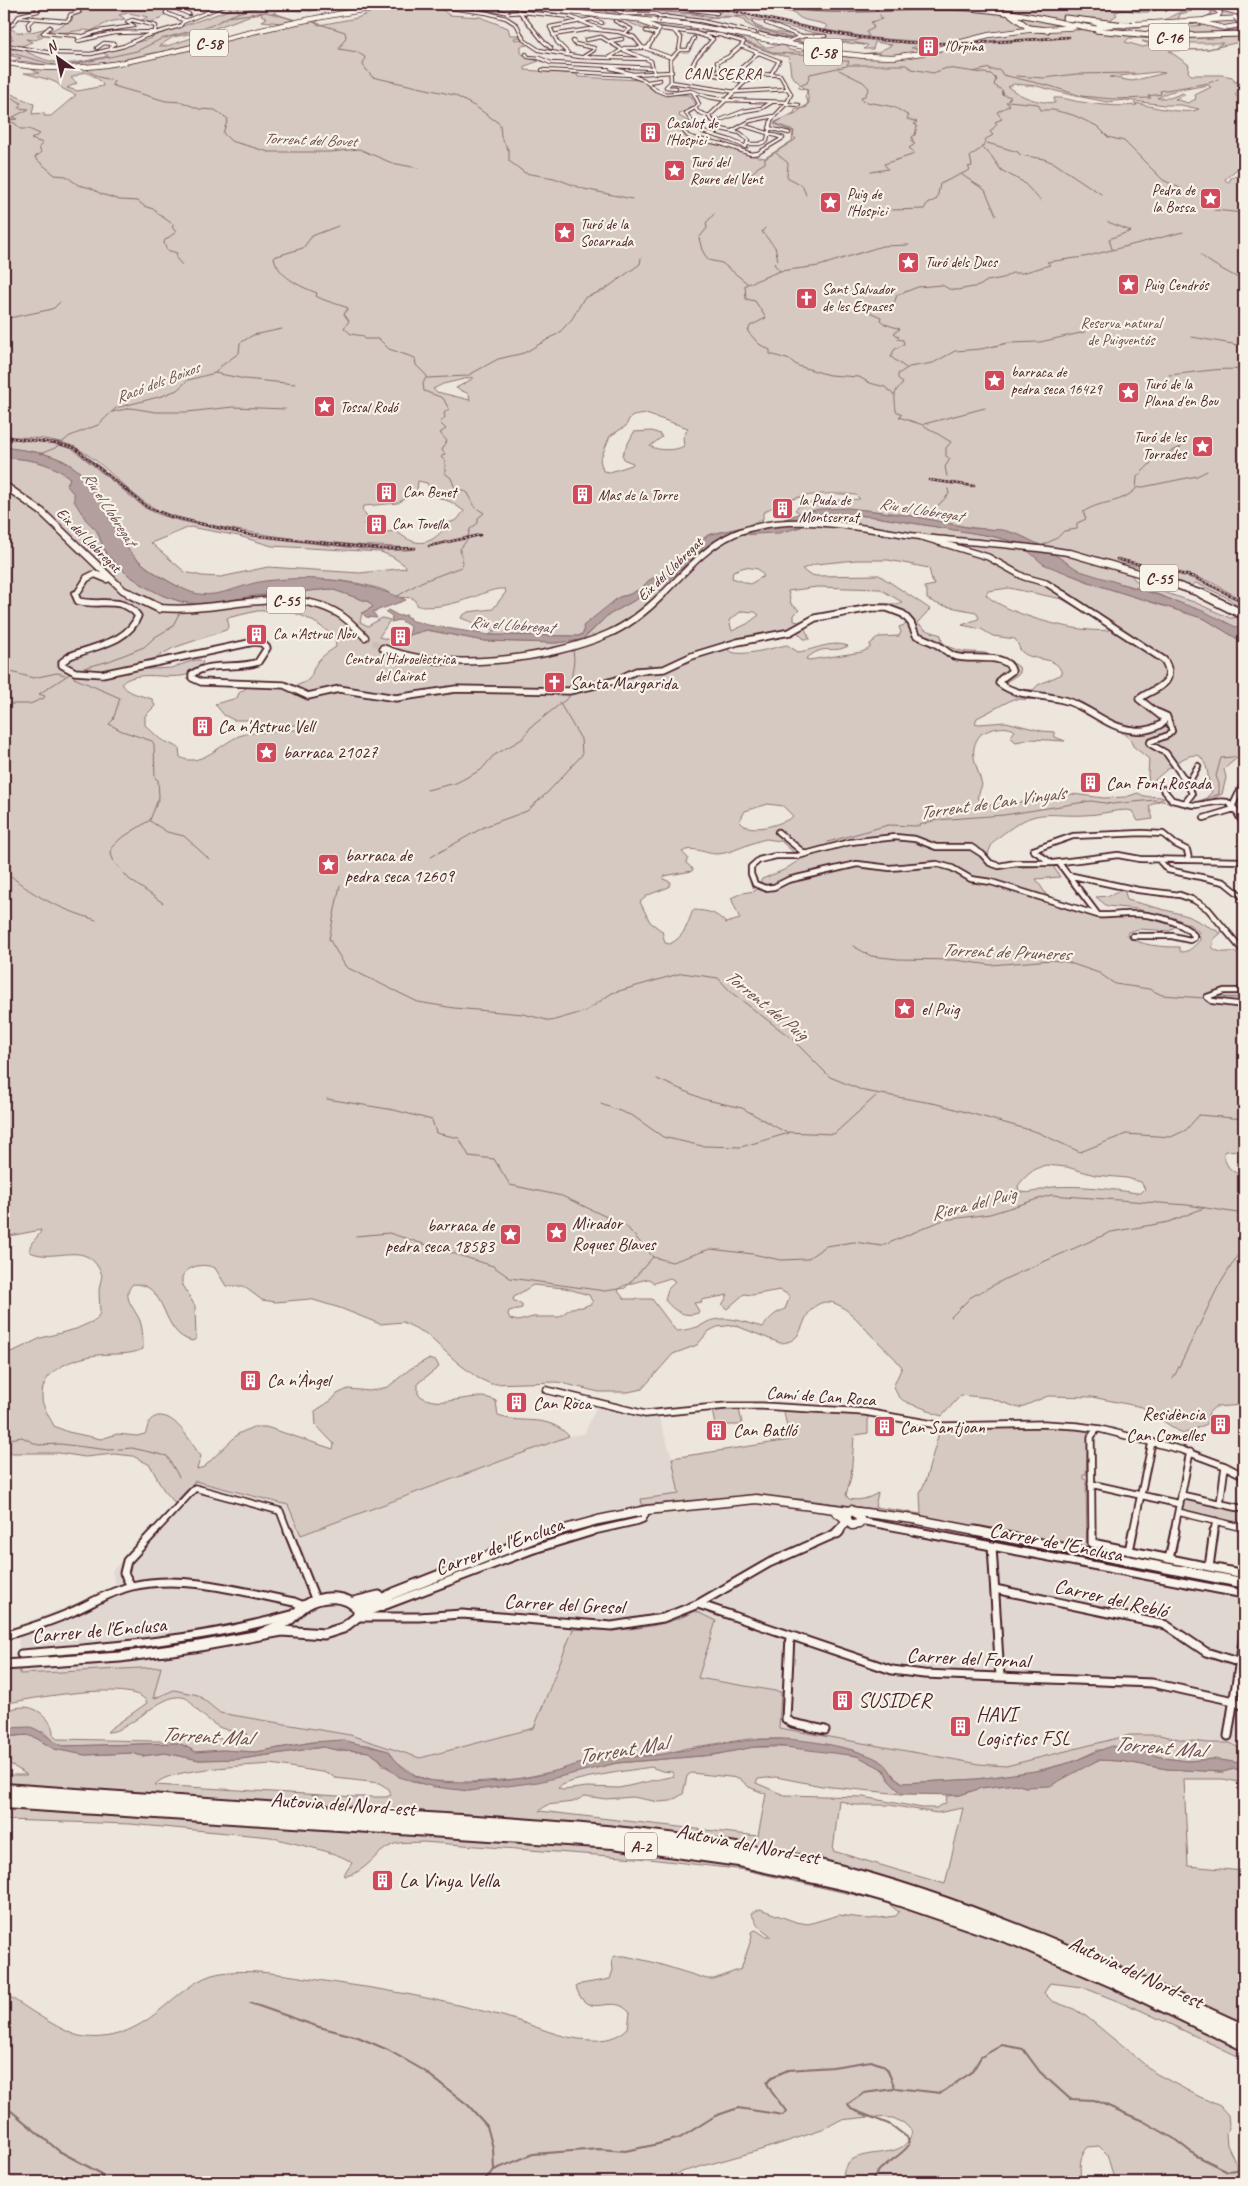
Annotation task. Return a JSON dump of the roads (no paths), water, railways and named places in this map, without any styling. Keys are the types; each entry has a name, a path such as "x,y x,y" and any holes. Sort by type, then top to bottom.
{"highway":[{"name":"C-16","path":"774,4 840,12 969,7 1012,12 1074,26 1095,27 1127,34 1163,36 1244,34"},
{"name":"C-16","path":"780,4 813,9 848,11 920,6 996,8 1031,14 1074,26"},
{"path":"920,6 994,7 1095,27 1125,25"},
{"path":"937,7 1008,13 1029,30 1047,30"},
{"name":"Eix del Llobregat","path":"4,486 25,500 46,518 86,558"},
{"name":"Eix del Llobregat","path":"4,486 42,512 129,597 140,603 163,608"},
{"name":"Eix del Llobregat","path":"1068,553 1155,578 1244,614"},
{"path":"86,558 92,574 109,579"},
{"name":"C-55","path":"92,574 95,563"},
{"name":"Autovia del Nord-est","path":"4,1790 593,1830 736,1848 828,1869 899,1888 1021,1930 1085,1957 1244,2032"},
{"name":"Autovia del Nord-est","path":"4,1802 605,1842 662,1848 739,1860 883,1895 1015,1939 1115,1982 1244,2044"}],"main road":[{"name":"C-58","path":"4,62 46,68 80,68 107,65 335,13 406,4"},
{"name":"C-58","path":"4,62 26,67 54,69 108,66 336,13 413,4"},
{"name":"C-58","path":"498,4 701,26 751,34 823,52 853,56 911,55 952,45"},
{"name":"C-58","path":"498,4 694,26 750,35 852,57 912,56 989,35 1029,30 1095,27"},
{"path":"498,4 517,8 540,8"},
{"path":"510,4 533,7"},
{"path":"610,16 661,22 668,20 701,26"},
{"path":"618,16 694,26"},
{"name":"C-58","path":"959,43 995,35 1074,26 1244,18"},
{"name":"C-58","path":"1125,25 1186,21"},
{"name":"Eix del Llobregat","path":"383,648 409,657 437,661 510,658 560,651 604,636 623,626 644,612 706,550 730,535 768,525 817,524 1068,553"},
{"name":"Eix del Llobregat","path":"163,608 196,609 269,601 304,602 337,613 365,637"}],"street":[{"path":"30,4 37,7 44,4"},
{"path":"18,17 66,21 69,20 70,15 79,12 76,7 89,4"},
{"path":"186,21 167,14 169,4 188,14"},
{"path":"4,45 68,55 91,54 124,46 156,32 182,25 181,23 227,4"},
{"path":"582,4 656,5 717,14"},
{"path":"1189,4 1244,8 1241,11 1244,14"},
{"path":"1186,21 1201,22 1222,28 1241,25 1237,18 1222,10 1198,4"},
{"path":"1186,21 1210,18 1220,14 1215,9 1198,4"},
{"path":"606,5 622,14 656,14 661,22 681,36 679,50 671,58 671,82 666,87 676,88"},
{"path":"1204,6 1244,14"},
{"path":"4,26 12,25 18,17 38,11 37,7"},
{"path":"443,7 489,13 507,19 517,24 524,40 534,48 582,58 647,59"},
{"path":"470,10 485,8 509,13 520,12 565,16 580,20 602,30"},
{"path":"517,8 543,42 552,48"},
{"path":"677,8 691,8"},
{"path":"553,20 565,16"},
{"path":"29,28 28,24 34,18"},
{"path":"1211,25 1208,22 1244,18"},
{"path":"567,55 568,53 555,40 550,27 580,20 593,19 602,23"},
{"path":"50,26 50,29 43,33 79,37 98,31 134,26 127,22 129,20 158,26 156,32"},
{"path":"615,21 631,29 623,33"},
{"path":"661,22 701,21 789,41 802,37 825,36"},
{"path":"602,65 621,49 648,47 657,34 661,22"},
{"path":"766,23 811,41"},
{"path":"79,37 86,42 98,35 130,30 156,32"},
{"path":"553,35 585,30 623,33 634,37 645,48 671,58"},
{"path":"671,30 720,35 744,42 728,57 717,62 719,71 695,75 687,73 693,67 696,58 713,40 695,33"},
{"path":"646,31 657,34"},
{"path":"586,40 598,36 621,49 647,59 651,62 654,73"},
{"path":"76,45 79,37"},
{"path":"679,50 688,50 694,38"},
{"path":"609,41 622,40"},
{"path":"543,42 548,41"},
{"path":"573,41 575,44 591,46 594,49 582,58"},
{"path":"97,48 107,42 114,44 111,48"},
{"path":"741,46 780,62 771,74"},
{"path":"730,78 758,53"},
{"path":"526,54 528,57 537,57 547,63 653,68"},
{"path":"776,59 782,56"},
{"path":"602,65 633,75 648,82 656,90 666,94 693,92 725,100 799,104"},
{"path":"542,70 633,75 672,72"},
{"path":"708,73 746,82"},
{"path":"693,92 699,104 696,108 686,113 695,127 711,136 729,139 747,146 764,142 774,116 786,103 791,94 781,76 737,73"},
{"path":"709,116 746,82 760,77"},
{"path":"648,82 660,80"},
{"path":"671,82 735,92 788,89"},
{"path":"715,122 741,112 762,108 772,102"},
{"path":"696,108 698,112 709,116 722,129 745,136 748,140 745,153"},
{"path":"732,131 750,121 774,116"},
{"path":"680,127 690,137 722,144 745,153 757,154 783,138 742,125"},
{"path":"769,128 789,133"},
{"path":"922,537 988,556 1024,576 1046,583 1161,656 1169,667 1164,682 1158,689 1140,698 1144,704 1168,716 1172,731 1168,735 1150,742 1150,744 1166,753 1188,784 1192,793 1186,803"},
{"path":"92,574 75,594 78,601 124,604 134,610 138,618 134,626 118,637 66,658 62,663 65,668 86,673 102,674 254,642 262,643 268,648 258,662 245,666 202,668 193,672 192,678 201,682 287,685 308,696 339,689 396,698 459,689 570,691 610,682 636,671 664,669 692,656 738,642 788,633 817,617 878,608 892,609 904,614 917,636 936,644 952,655 993,658 1007,663 1012,671 1001,679 999,683 1013,694 1054,697 1078,704 1102,718 1130,730 1142,730 1161,725 1164,719 1158,712"},
{"path":"1188,784 1198,766"},
{"path":"1204,818 1233,807 1244,782"},
{"path":"1163,789 1172,800 1196,806 1223,801 1233,807 1244,825"},
{"path":"778,832 804,853"},
{"path":"1052,864 1033,850 1073,836 1142,833 1163,834 1175,844 1187,850 1190,859"},
{"path":"1133,936 1176,936 1190,940 1194,938 1194,934 1185,926 1147,916 1130,914 1098,916 991,882 971,878 952,868 937,864 890,868 857,864 788,880 769,888 754,882 751,867 755,862 772,857 798,856 850,842 900,837 915,839 932,847 971,846 993,865 1052,864 1118,855 1140,859 1244,861"},
{"path":"1158,858 1168,870 1224,882 1244,898"},
{"path":"1059,863 1098,916"},
{"path":"1068,875 1128,888 1180,894 1194,900 1208,909 1244,952"},
{"path":"1244,991 1224,991 1212,993 1207,997 1212,1001 1244,1005"},
{"name":"Camí de Can Roca","path":"546,1390 645,1414 719,1407 762,1406 865,1412 943,1426 1051,1424 1100,1429 1190,1452 1226,1466 1244,1476"},
{"path":"1096,1430 1092,1437 1092,1543 1244,1574"},
{"path":"1129,1551 1152,1442"},
{"path":"1169,1559 1190,1452"},
{"path":"1220,1501 1226,1466"},
{"path":"1091,1484 1180,1504"},
{"path":"131,1586 124,1573 127,1560 195,1488 280,1511 316,1601"},
{"path":"1181,1495 1220,1501 1244,1509"},
{"path":"4,1665 120,1657 194,1647 260,1634 297,1631 317,1634 330,1633 343,1628 357,1611 394,1593 537,1537 598,1520 647,1510 756,1500 851,1510 929,1522 1244,1583"},
{"path":"827,1507 842,1514 851,1524 858,1523"},
{"name":"Carrer de l'Enclusa","path":"357,1611 528,1550 588,1532 638,1521 643,1519 647,1510"},
{"path":"837,1533 845,1526 846,1515 851,1510"},
{"path":"851,1510 856,1513 858,1523"},
{"path":"1178,1512 1244,1528"},
{"path":"837,1533 858,1523 865,1516 876,1514"},
{"path":"1209,1567 1216,1521"},
{"name":"Carrer de l'Enclusa","path":"858,1523 992,1546 1244,1594"},
{"name":"Carrer del Gresol","path":"357,1611 420,1616 462,1614 612,1626 633,1624 663,1618 698,1604 769,1563 837,1533"},
{"path":"992,1546 1000,1677"},
{"path":"4,1636 66,1615 109,1594 131,1586 170,1582 190,1583 305,1606"},
{"name":"Carrer del Rebló","path":"995,1589 1166,1625 1178,1631 1205,1652 1222,1659 1241,1663"},
{"path":"260,1634 295,1616 305,1606 316,1601 342,1598 357,1611"},
{"name":"Carrer del Fornal","path":"698,1604 892,1670 924,1674 1152,1683 1234,1701 1244,1706"},
{"path":"295,1616 294,1628 297,1631"},
{"name":"Carrer de l'Enclusa","path":"21,1654 166,1641 295,1616"},
{"path":"1228,1736 1244,1635"},
{"path":"790,1636 786,1719 792,1723 825,1730"}],"waterway":[{"path":"238,12 237,7 240,4"},
{"path":"230,16 246,10 264,7 276,6 307,9 325,4"},
{"path":"535,4 556,4"},
{"path":"557,4 582,11 607,8 606,13 616,13"},
{"path":"886,6 892,4"},
{"path":"625,12 651,10 695,14 712,18 745,16 757,28 791,38"},
{"path":"227,17 266,12 296,20"},
{"path":"684,15 695,24"},
{"path":"795,40 811,46 823,40 855,41 869,36 866,32 874,28 871,22 882,19 880,15"},
{"path":"67,66 137,51 161,39 210,26 226,18"},
{"path":"310,21 345,32 346,37 339,49 357,52 365,57 363,65 372,77 454,95 476,107 500,124 501,137 509,151 509,161 525,173 554,178 584,189 632,199"},
{"path":"693,27 689,29 705,30"},
{"path":"738,39 775,53 818,55 833,61 849,61 847,65 906,65 912,69 933,73 947,68 974,72"},
{"path":"4,51 58,66"},
{"path":"743,183 758,167 765,163 765,159 796,139 793,136 794,131 775,123 794,113 795,110 807,107 808,101 805,97 808,90 799,88 799,86 807,83 810,74 847,66"},
{"path":"974,72 990,68 990,70 1000,70 1003,75 1050,86 1081,96 1112,99 1151,98 1148,96 1161,94 1160,91 1209,83 1218,79"},
{"name":"Torrent del Bovet","path":"87,70 99,77 114,81 112,85 117,87 166,101 182,102 199,109 215,110 228,119 223,133 231,141 269,152 331,152 359,149 392,163 418,168"},
{"path":"839,70 863,82 869,88 865,96 861,97 862,101 894,107 909,116 907,119 917,122 914,124 917,126 915,135 912,137 913,141 910,141 915,144 909,148 914,152 912,155 884,164 888,169 871,172"},
{"path":"892,210 924,209 927,204 937,199 940,184 970,170 968,167 972,166 970,156 982,148 986,139 993,135 990,132 997,124 995,122 1002,119 997,112 1010,105 1006,102 1011,97 1001,94 1004,93 994,85 996,79 991,74 974,72"},
{"path":"1016,76 1045,78 1076,74 1134,73"},
{"path":"4,96 11,97 21,103 19,108 29,109 13,117 18,119 7,120 16,124 20,129 29,129 40,134 31,139 43,143 39,147 41,153 35,157 36,159 55,175 66,176 78,185 91,188 101,194 120,200 138,201 144,206 156,210 157,213 174,225 172,227 176,232 165,240 164,243 167,250 177,253 176,258 182,265"},
{"path":"1008,101 1038,104 1041,110 1053,110 1073,115 1097,126 1108,137 1124,141 1163,180 1182,189"},
{"path":"987,143 1018,152 1020,155 1044,159 1054,163 1101,194"},
{"path":"983,149 990,154 1001,170 1023,182 1042,202"},
{"path":"776,153 788,163 787,177 802,185 806,195"},
{"path":"962,175 985,190 996,215"},
{"path":"1214,210 1244,213"},
{"path":"714,214 706,223 707,228 699,238 702,250 708,260 722,263 747,283"},
{"path":"1108,222 1131,231 1109,239 1112,249"},
{"path":"338,226 312,236 303,248 274,257 276,264 291,280 317,293 316,296 348,308 344,314 349,321 344,328 351,334 363,336 364,339 379,339 389,349 415,358 416,365 427,376 423,383 424,391 443,398 449,409 444,413 445,417 440,423 446,429 440,433 447,441 442,450 445,454 441,457 445,461 445,473 451,478 454,486 468,493 475,507 484,513 478,518 478,523 470,529 468,536"},
{"path":"765,228 762,232 775,247 778,260 774,264 780,271"},
{"path":"906,368 891,357 894,350 904,344 903,340 897,339 899,337 894,333 900,329 885,324 880,320 881,317 867,311 867,309 876,306 893,306 897,295 918,287 942,285 949,289 957,290 979,286 987,281 1003,278 1012,273 1022,273 1050,265 1047,262 1084,257 1183,232"},
{"path":"780,271 819,266 882,246 909,245"},
{"path":"1201,255 1244,282"},
{"path":"427,378 467,376 498,359 524,353 559,333 572,319 584,298 604,290 640,264 641,258"},
{"path":"780,271 745,285 746,299 755,301 766,318 750,326 748,332 759,344 770,350 770,354 790,360 798,366 829,375 859,377 870,383 885,387 894,395"},
{"path":"1244,285 1238,293 1244,299"},
{"path":"4,319 48,310 54,308 60,302"},
{"name":"Racó dels Boixos","path":"215,373 221,366 239,353 240,343 253,335 282,329"},
{"path":"947,476 945,467 950,459 946,456 946,448 951,442 923,425 899,417 902,414 896,411 895,396 897,389 903,384 898,378 898,374 909,367 933,363 955,351 981,349 1008,343 1040,342 1085,332"},
{"path":"1192,337 1244,346"},
{"path":"1169,375 1216,370 1244,370"},
{"name":"Racó dels Boixos","path":"40,454 55,448 70,436 98,425 116,408 162,396 177,390 188,380 215,373"},
{"path":"215,373 245,379 295,384"},
{"path":"112,412 131,408 156,412 187,412 233,407 285,409"},
{"path":"924,424 985,408"},
{"path":"1041,546 1057,538 1064,531 1077,529 1077,523 1086,519 1083,512 1097,505 1123,498 1129,494 1136,489 1137,477 1156,458 1181,447"},
{"path":"1138,488 1197,476 1207,471"},
{"name":"Riu el Llobregat","path":"930,519 931,513 949,494 948,489"},
{"path":"396,597 421,582 461,567 463,563 460,549 468,539"},
{"path":"77,670 109,661 144,647 155,637 172,627 180,612"},
{"path":"570,689 574,660 573,649"},
{"path":"4,670 33,678 57,673 65,675"},
{"path":"4,720 8,717 7,710 10,704 30,704 44,698 45,696 39,694 71,673"},
{"path":"74,673 74,678 120,698 113,720 109,724 122,731 152,741 154,744 155,778 158,780 159,797 150,820 120,839 112,847 111,854 114,862 129,879 163,903"},
{"path":"560,704 569,697 569,693"},
{"path":"427,790 456,783 481,770 493,756 522,739 531,727 560,704"},
{"path":"431,857 486,826 527,811 548,792 582,755 581,739 560,704"},
{"name":"Torrent de Can Vinyals","path":"1193,803 1219,794 1219,784 1216,776 1221,758 1244,756"},
{"name":"Torrent de Can Vinyals","path":"828,842 888,825 917,826 936,820 1004,815 1091,801 1112,804 1155,800 1182,804"},
{"path":"150,821 167,832 184,836 209,859"},
{"path":"4,869 35,894 71,911 96,920"},
{"name":"Torrent del Puig","path":"340,885 329,939 346,967 418,1002 454,1008 523,1014 551,1021 586,1011 612,993 682,973 718,978 732,993 791,1038 830,1077 864,1091 937,1104 1037,1132 1080,1152 1126,1134 1171,1137 1186,1130 1199,1115 1244,1119"},
{"name":"Torrent de Pruneres","path":"853,946 871,956 898,959 955,960 991,965 1051,960 1067,962 1099,973 1115,984 1149,989 1162,995 1204,998"},
{"name":"Torrent de Pruneres","path":"1213,997 1244,998"},
{"path":"657,1079 703,1099 742,1108 785,1132 834,1134 877,1095"},
{"name":"Riera del Puig","path":"327,1099 394,1110 432,1120 436,1133 459,1138 469,1156 494,1159 510,1185 562,1196 626,1226 653,1257"},
{"path":"601,1104 633,1116 663,1137 702,1146 741,1147 789,1133"},
{"name":"Riera del Puig","path":"653,1257 672,1262 710,1249 753,1254 780,1260 807,1259 826,1246 854,1242 882,1246 943,1220 990,1214 1051,1195 1187,1205 1244,1214"},
{"path":"951,1317 971,1297 1007,1278 1111,1232 1169,1222 1204,1208"},
{"path":"1241,1215 1244,1231"},
{"path":"356,1236 389,1233 493,1266 510,1278 605,1291 625,1288 653,1257"},
{"path":"1173,1379 1217,1289 1244,1245"},
{"path":"4,1440 22,1437 38,1445 60,1444 109,1450 132,1448 167,1456 179,1477"},
{"path":"250,2003 319,2027 358,2037 388,2050 423,2070 468,2105 487,2126 493,2148 494,2170"},
{"path":"494,2170 533,2154 599,2149 625,2151 654,2145 680,2138 715,2116 738,2108 783,2115 786,2111 767,2083 772,2077 788,2070 833,2067 871,2061 887,2069 895,2088 941,2093 972,2072 981,2057 1002,2045 1023,2049 1040,2072 1070,2099 1094,2100 1143,2121 1173,2138 1195,2155 1228,2171 1244,2169"},
{"path":"871,2182 884,2166 905,2150 909,2145 908,2138 891,2125 851,2109 848,2104 864,2093 894,2089"},
{"path":"4,2105 59,2151 100,2173 105,2182"},
{"path":"482,2182 494,2170"}],"tunnel":[{"path":"365,637 383,648"}],"railway":[{"path":"700,4 828,32 871,39 920,43 970,43 1069,37"},
{"path":"4,437 56,443 75,448 147,507 172,517 250,535 381,549 415,548"},
{"path":"929,480 974,486"},
{"path":"429,546 480,535"},
{"path":"1117,559 1194,577 1244,602"}],"place":[{"name":"l'Orpina","path":"929,46"},
{"name":"Casalot de l'Hospici","path":"650,132"},
{"name":"Turó del Roure del Vent","path":"674,171"},
{"name":"Pedra de la Bossa","path":"1211,199"},
{"name":"Puig de l'Hospici","path":"831,203"},
{"name":"Turó de la Socarrada","path":"564,233"},
{"name":"Turó dels Ducs","path":"909,262"},
{"name":"Puig Cendrós","path":"1128,285"},
{"name":"Sant Salvador de les Espases","path":"806,298"},
{"name":"barraca de pedra seca 16429","path":"995,381"},
{"name":"Turó de la Plana d'en Bou","path":"1128,393"},
{"name":"Tossal Rodó","path":"324,407"},
{"name":"Turó de les Torrades","path":"1202,446"},
{"name":"Can Benet","path":"387,492"},
{"name":"Mas de la Torre","path":"582,495"},
{"name":"la Puda de Montserrat","path":"783,509"},
{"name":"Can Tovella","path":"376,524"},
{"name":"Ca n'Astruc Nou","path":"257,634"},
{"name":"Central Hidroelèctrica del Cairat","path":"400,636"},
{"name":"Santa Margarida","path":"554,683"},
{"name":"Ca n'Astruc Vell","path":"202,726"},
{"name":"barraca 21027","path":"267,752"},
{"name":"Can Font Rosada","path":"1090,783"},
{"name":"barraca de pedra seca 12609","path":"329,865"},
{"name":"el Puig","path":"905,1009"},
{"name":"Mirador Roques Blaves","path":"556,1233"},
{"name":"barraca de pedra seca 18583","path":"510,1235"},
{"name":"Ca n'Àngel","path":"251,1380"},
{"name":"Can Roca","path":"517,1403"},
{"name":"Residència Can Comelles","path":"1221,1424"},
{"name":"Can Santjoan","path":"884,1427"},
{"name":"Can Batlló","path":"717,1430"},
{"name":"SUSIDER","path":"842,1700"},
{"name":"HAVI Logistics FSL","path":"960,1726"},
{"name":"La Vinya Vella","path":"383,1880"}],"district":[{"name":"CAN SERRA","path":"723,73"}],"park label":[{"name":"Reserva natural de Puigventós","path":"1121,332"}],"water label":[{"name":"Torrent Mal","path":"206,1735"},
{"name":"Torrent Mal","path":"1159,1746"},
{"name":"Torrent Mal","path":"622,1749"}]}
